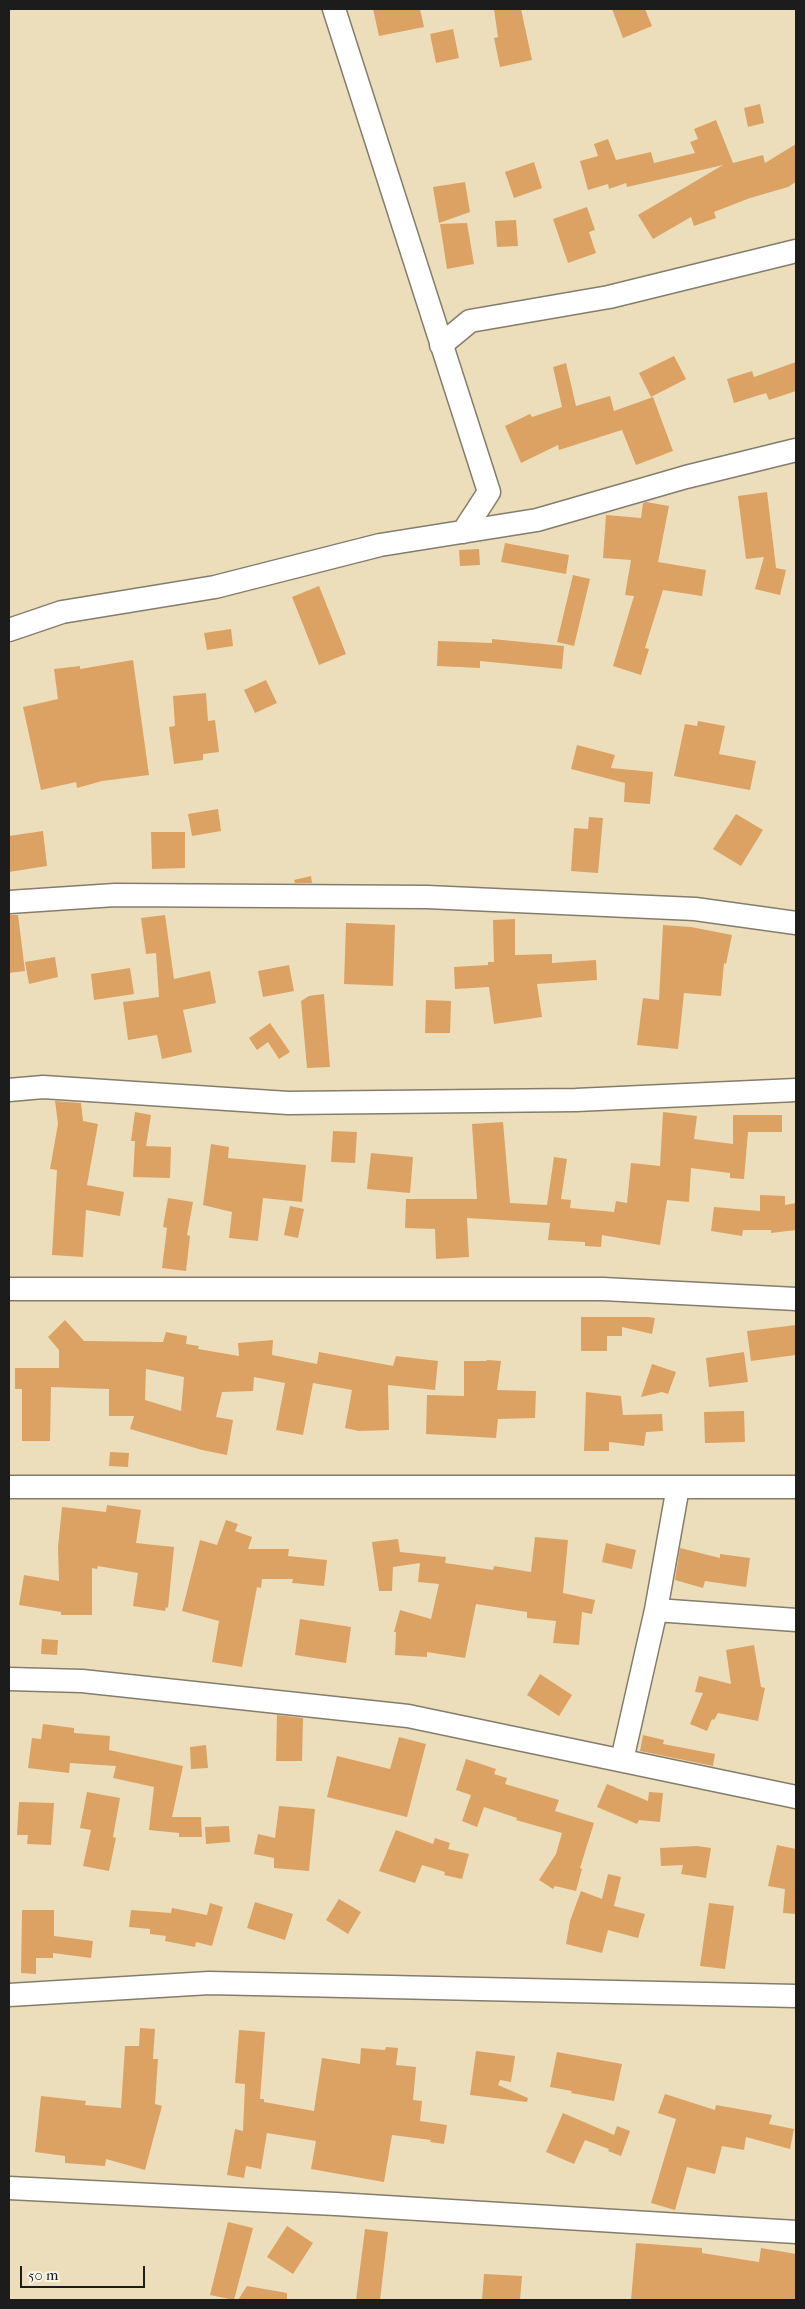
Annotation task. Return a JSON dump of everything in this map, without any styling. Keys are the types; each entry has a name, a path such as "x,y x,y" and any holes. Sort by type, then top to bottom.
{"street":[{"path":"334,9 489,492 462,532"},
{"path":"441,345 470,321 609,298 796,251"},
{"path":"9,630 62,612 215,587 380,546 537,520 686,477 796,450"},
{"path":"9,902 115,895 426,897 695,909 796,923"},
{"path":"9,1090 43,1087 288,1103 576,1100 796,1090"},
{"path":"9,1290 603,1289 796,1299"},
{"path":"9,1487 796,1487"},
{"path":"622,1760 656,1610 678,1487"},
{"path":"656,1610 796,1620"},
{"path":"9,1679 82,1681 408,1716 796,1797"},
{"path":"9,1996 209,1983 796,1996"},
{"path":"9,2188 336,2204 796,2232"}],"building":[{"path":"373,9 420,9 424,27 379,36"},
{"path":"494,9 521,9 532,60 500,67 494,38 498,37"},
{"path":"612,9 645,9 652,26 623,38"},
{"path":"453,29 459,58 436,63 430,34"},
{"path":"760,104 764,123 748,127 744,108"},
{"path":"716,120 733,163 763,155 765,163 796,144 796,182 788,187 750,198 714,212 716,218 694,226 691,217 653,239 638,215 723,165 627,187 626,183 609,189 608,184 588,190 580,161 598,156 594,144 608,139 616,160 651,152 654,163 695,153 690,142 698,139 694,129"},
{"path":"534,162 542,188 514,198 505,172"},
{"path":"465,182 470,212 439,223 433,187"},
{"path":"587,207 595,230 589,232 596,253 568,263 553,219"},
{"path":"516,220 518,246 497,247 495,221"},
{"path":"467,223 474,264 447,269 440,224"},
{"path":"674,356 686,379 651,397 639,373"},
{"path":"796,362 796,391 769,400 766,393 734,403 727,379 752,371 754,377"},
{"path":"566,363 576,406 610,396 614,411 653,397 673,451 636,465 622,430 559,450 558,445 521,463 505,426 530,414 532,417 562,407 553,367"},
{"path":"767,492 776,568 786,570 780,595 755,589 764,557 746,559 738,496"},
{"path":"643,503 669,506 658,562 706,570 702,596 663,590 645,648 649,649 641,675 613,666 634,596 625,595 631,560 603,558 606,515 641,518"},
{"path":"505,543 569,555 566,574 501,562"},
{"path":"479,549 480,565 460,566 459,550"},
{"path":"573,575 590,579 574,646 557,642"},
{"path":"319,586 346,654 319,665 292,597"},
{"path":"231,629 233,646 207,650 204,633"},
{"path":"492,639 564,646 562,669 480,661 480,668 437,666 438,641 492,643"},
{"path":"133,660 149,775 102,781 77,788 76,782 41,790 23,707 58,699 54,669 80,666 80,669"},
{"path":"266,680 277,703 255,713 244,690"},
{"path":"206,693 208,721 215,720 219,752 203,754 203,760 174,764 169,727 175,726 173,696"},
{"path":"698,721 725,726 719,754 756,761 750,790 674,776 685,724 697,726"},
{"path":"577,745 615,755 611,768 653,772 650,804 624,802 625,783 571,769"},
{"path":"218,809 221,831 192,836 188,814"},
{"path":"736,814 763,830 741,866 713,849"},
{"path":"589,817 603,818 598,873 571,871 574,828 588,829"},
{"path":"43,831 47,866 9,872 9,836"},
{"path":"151,832 185,832 185,868 152,869"},
{"path":"311,876 312,883 295,883 294,880"},
{"path":"9,915 18,915 25,971 9,973"},
{"path":"165,915 174,979 210,971 216,1003 183,1010 192,1052 162,1059 157,1035 128,1040 123,1002 159,997 156,953 146,954 141,918"},
{"path":"515,919 515,955 552,954 552,963 596,960 597,980 537,984 542,1017 494,1024 489,987 455,989 454,967 488,965 488,962 494,962 493,920"},
{"path":"346,923 395,925 393,986 344,984"},
{"path":"663,925 691,927 732,935 726,964 724,963 721,996 684,993 678,1049 637,1045 643,998 659,1000"},
{"path":"55,957 58,977 29,984 25,962"},
{"path":"289,965 294,991 263,997 258,971"},
{"path":"130,968 134,994 94,1000 91,974"},
{"path":"324,994 330,1067 307,1068 301,1001 309,996"},
{"path":"426,1000 451,1001 450,1033 425,1033"},
{"path":"270,1023 290,1052 279,1059 268,1042 257,1050 249,1038"},
{"path":"55,1101 81,1103 83,1121 98,1124 87,1185 124,1192 120,1216 86,1210 83,1257 52,1255 57,1170 50,1169 58,1124"},
{"path":"135,1112 151,1115 146,1146 171,1147 170,1178 133,1177 135,1141 131,1141"},
{"path":"663,1112 697,1116 694,1139 733,1144 733,1115 782,1115 782,1132 748,1132 744,1179 730,1178 730,1173 691,1168 689,1202 667,1200 660,1245 602,1235 601,1247 585,1246 585,1242 548,1240 550,1223 467,1218 469,1257 436,1259 435,1229 405,1228 406,1199 477,1199 472,1124 503,1122 510,1203 547,1205 554,1157 567,1159 561,1199 571,1200 570,1208 614,1212 616,1201 627,1203 631,1163 660,1166"},
{"path":"333,1131 357,1132 355,1163 331,1162"},
{"path":"211,1144 229,1147 228,1158 306,1165 302,1202 263,1198 258,1241 229,1238 232,1212 203,1205"},
{"path":"371,1153 413,1157 410,1193 367,1189"},
{"path":"760,1195 785,1196 785,1205 796,1203 796,1230 771,1233 771,1230 743,1230 742,1236 711,1231 714,1207 760,1211"},
{"path":"168,1198 193,1202 187,1235 190,1236 186,1271 162,1268 167,1228 163,1227"},
{"path":"290,1206 304,1209 298,1238 284,1235"},
{"path":"581,1317 655,1318 652,1334 622,1327 622,1336 607,1336 607,1351 581,1351"},
{"path":"65,1320 84,1341 163,1342 166,1332 187,1336 186,1344 199,1346 198,1349 239,1356 238,1343 273,1340 272,1355 317,1364 319,1352 393,1366 396,1356 438,1361 435,1390 388,1385 389,1430 359,1431 345,1428 352,1390 313,1383 303,1435 276,1430 285,1383 254,1377 253,1391 222,1392 216,1417 233,1420 227,1455 202,1450 130,1429 134,1416 109,1416 109,1389 51,1387 50,1441 22,1441 22,1389 15,1389 15,1368 59,1368 59,1350 48,1337","holes":["146,1369 184,1377 181,1411 145,1400"]},
{"path":"796,1325 796,1355 751,1361 747,1331"},
{"path":"744,1352 748,1382 709,1387 706,1358"},
{"path":"464,1361 501,1361 497,1390 536,1391 535,1418 498,1419 496,1438 426,1434 427,1395 464,1396"},
{"path":"652,1364 676,1372 668,1394 662,1392 641,1397"},
{"path":"586,1392 621,1396 623,1415 662,1414 663,1431 646,1432 644,1446 609,1442 609,1451 584,1451"},
{"path":"744,1411 745,1442 705,1443 704,1412"},
{"path":"110,1452 129,1453 128,1467 109,1466"},
{"path":"107,1505 141,1510 136,1543 174,1547 168,1608 166,1607 165,1611 133,1606 138,1573 98,1566 97,1569 92,1568 92,1615 61,1615 61,1612 19,1605 24,1575 59,1581 58,1547 62,1507 106,1512"},
{"path":"226,1520 238,1524 235,1531 252,1537 248,1549 289,1549 288,1556 327,1560 324,1586 292,1583 293,1579 262,1579 261,1588 257,1587 242,1667 212,1662 219,1621 182,1611 200,1540 217,1545"},
{"path":"535,1537 568,1540 563,1593 595,1600 592,1614 582,1612 579,1645 553,1643 556,1621 527,1618 527,1612 476,1604 465,1658 427,1652 427,1657 395,1655 396,1632 394,1632 400,1610 431,1619 439,1584 418,1582 420,1563 393,1567 392,1591 379,1591 372,1542 398,1539 400,1552 446,1557 445,1563 493,1570 494,1566 531,1572"},
{"path":"606,1543 636,1550 632,1569 602,1562"},
{"path":"680,1548 720,1558 720,1554 750,1558 746,1587 705,1581 703,1588 675,1580"},
{"path":"300,1619 351,1627 346,1663 295,1655"},
{"path":"42,1639 58,1640 57,1655 41,1654"},
{"path":"754,1645 761,1687 765,1688 758,1721 718,1713 714,1720 712,1719 707,1731 690,1724 703,1693 695,1692 699,1676 731,1684 726,1650"},
{"path":"540,1674 572,1695 559,1716 527,1695"},
{"path":"277,1715 303,1718 302,1761 276,1761"},
{"path":"43,1724 74,1728 74,1733 110,1736 109,1750 183,1766 172,1817 201,1817 202,1837 179,1837 179,1833 149,1830 154,1787 113,1778 116,1766 70,1763 69,1773 28,1768 32,1738 41,1739"},
{"path":"643,1735 664,1740 663,1744 715,1754 713,1766 640,1751"},
{"path":"399,1737 426,1744 407,1817 327,1797 337,1756 390,1769"},
{"path":"206,1745 208,1768 191,1769 190,1747"},
{"path":"466,1759 496,1769 494,1774 507,1778 505,1784 559,1800 555,1811 594,1823 580,1868 582,1869 576,1891 555,1886 553,1889 539,1880 556,1854 562,1833 516,1820 517,1818 484,1807 477,1827 462,1821 471,1795 456,1790"},
{"path":"607,1784 648,1801 649,1792 663,1793 660,1822 639,1820 637,1824 597,1807"},
{"path":"87,1792 120,1798 113,1837 116,1838 109,1871 83,1866 91,1830 80,1828"},
{"path":"19,1802 54,1803 51,1845 27,1844 28,1835 17,1835"},
{"path":"279,1806 315,1809 309,1871 274,1868 274,1858 254,1854 258,1834 275,1838"},
{"path":"229,1826 230,1842 206,1844 205,1827"},
{"path":"396,1830 433,1844 435,1838 450,1843 448,1849 469,1854 462,1879 444,1875 445,1872 422,1865 415,1883 379,1871"},
{"path":"777,1845 796,1849 796,1914 783,1913 785,1889 768,1886"},
{"path":"697,1846 711,1848 706,1878 681,1874 683,1865 661,1866 660,1848"},
{"path":"608,1874 621,1877 614,1906 645,1914 638,1938 608,1930 602,1953 566,1944 570,1921 581,1891 602,1899"},
{"path":"339,1899 361,1912 348,1934 326,1920"},
{"path":"255,1902 293,1914 285,1940 247,1928"},
{"path":"210,1903 223,1907 212,1946 196,1942 195,1947 165,1941 166,1936 150,1934 150,1929 129,1927 131,1910 171,1913 172,1908 207,1915"},
{"path":"709,1903 734,1906 725,1969 700,1966"},
{"path":"22,1910 54,1910 54,1936 93,1941 91,1958 53,1953 53,1958 36,1958 36,1974 21,1973"},
{"path":"140,2028 155,2029 153,2059 158,2059 155,2104 162,2106 145,2170 106,2159 105,2166 65,2163 65,2156 35,2152 41,2096 86,2101 85,2105 121,2108 125,2046 139,2046"},
{"path":"239,2030 265,2032 260,2099 264,2099 264,2102 314,2111 322,2058 360,2064 361,2048 385,2050 386,2047 398,2048 396,2065 416,2067 413,2100 422,2101 420,2121 447,2125 444,2144 430,2142 431,2140 392,2135 384,2182 311,2169 316,2141 267,2133 261,2169 246,2166 244,2178 227,2175 235,2129 243,2131 245,2084 235,2083"},
{"path":"476,2051 515,2056 511,2082 500,2080 498,2085 528,2098 527,2102 470,2095"},
{"path":"557,2052 622,2064 614,2101 550,2087"},
{"path":"665,2094 715,2110 716,2105 772,2115 769,2124 794,2129 790,2149 746,2137 744,2150 722,2146 715,2174 687,2167 675,2210 651,2203 676,2119 658,2113"},
{"path":"563,2113 614,2135 617,2126 630,2131 621,2156 608,2151 609,2149 585,2140 574,2164 546,2152"},
{"path":"228,2222 253,2228 234,2300 210,2295"},
{"path":"287,2226 313,2243 293,2274 267,2257"},
{"path":"365,2229 388,2232 380,2300 356,2300"},
{"path":"636,2243 702,2248 702,2253 759,2262 761,2248 796,2254 796,2300 631,2300"},
{"path":"484,2274 522,2276 520,2300 482,2300"},
{"path":"247,2286 287,2293 287,2300 238,2300"}]}
